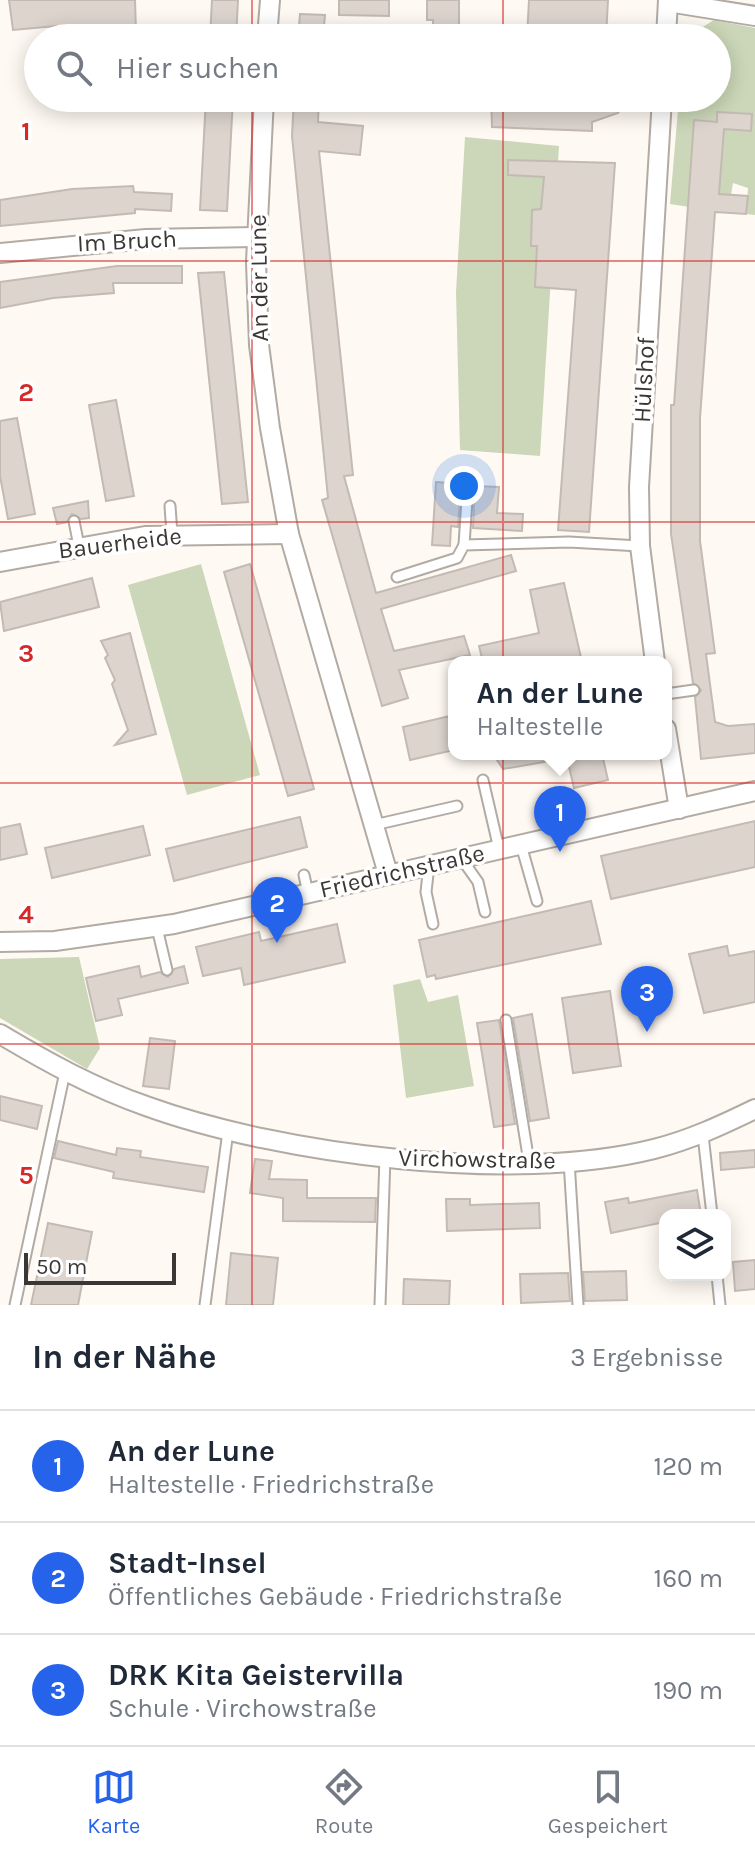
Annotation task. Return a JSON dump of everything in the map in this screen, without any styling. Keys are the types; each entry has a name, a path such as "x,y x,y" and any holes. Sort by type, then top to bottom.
{"street":[{"path":"268,24 270,0"},
{"path":"667,24 668,1 755,16"},
{"name":"An der Lune","path":"263,112 255,237 259,345 289,534 388,874"},
{"name":"Hülshof","path":"654,656 640,546 639,487 661,112"},
{"name":"Im Bruch","path":"0,253 146,239 255,237"},
{"name":"Bauerheide","path":"0,562 79,546 172,534 289,534"},
{"path":"671,760 679,809"},
{"name":"Friedrichstraße","path":"0,942 106,928 157,928 306,884 388,874 755,791"},
{"name":"Virchowstraße","path":"0,1034 65,1072 146,1106 228,1131 385,1157 569,1161 652,1150 703,1135 755,1109"}],"lane":[{"path":"397,577 457,558 464,545 468,485"},
{"path":"170,506 172,534"},
{"path":"74,521 79,546"},
{"path":"464,545 569,542 640,546"},
{"path":"672,693 694,690"},
{"path":"483,780 499,849"},
{"path":"374,825 457,806"},
{"path":"521,845 537,901"},
{"path":"461,858 478,882 485,912"},
{"path":"429,865 426,892 433,924"},
{"path":"157,928 167,970"},
{"path":"506,1020 529,1162"},
{"path":"15,1305 65,1072"},
{"path":"205,1305 228,1131"},
{"path":"703,1135 711,1209"},
{"name":"Virchowstraße","path":"380,1305 385,1157"},
{"name":"Virchowstraße","path":"569,1161 578,1305"},
{"path":"718,1281 720,1305"}],"green space":[{"path":"714,20 755,28 755,215 746,214 748,188 733,183 728,213 670,204 678,112 731,112 731,24 708,24"},
{"path":"465,137 559,146 540,456 460,450 456,292"},
{"path":"201,564 260,775 187,795 128,585"},
{"path":"79,957 100,1048 87,1069 0,1018 0,959"},
{"path":"420,979 428,1002 458,995 474,1086 406,1098 393,985"}],"building":[{"path":"9,0 135,0 136,24 24,24 24,29 13,30"},
{"path":"212,0 238,0 237,24 211,24"},
{"path":"339,0 389,0 389,16 339,15"},
{"path":"427,0 459,0 459,24 433,24 433,20 427,20"},
{"path":"529,0 608,0 607,24 528,24"},
{"path":"300,14 325,15 324,24 299,24"},
{"path":"205,112 232,112 227,211 200,210"},
{"path":"293,112 318,112 318,122 363,126 360,155 319,151 353,475 344,476 376,593 511,555 516,571 381,609 394,651 464,636 470,655 448,656 448,660 399,670 408,698 382,706 322,500 328,498 292,136"},
{"path":"491,112 619,112 592,122 592,131 492,127"},
{"path":"717,112 752,114 751,131 724,129 719,194 748,196 746,214 715,212 700,418 700,541 715,653 706,654 715,722 728,726 755,724 755,753 701,759 695,697 701,690 693,683 671,534 671,405 674,405 694,120 717,122"},
{"path":"508,160 615,163 589,532 558,530 576,290 535,287 537,246 531,246 532,210 541,209 544,177 508,175"},
{"path":"133,186 134,192 172,194 171,211 135,209 135,213 0,226 0,200 72,189"},
{"path":"117,266 182,266 182,283 113,283 114,293 53,298 0,308 0,282"},
{"path":"224,272 248,502 222,504 198,273"},
{"path":"116,400 134,496 106,501 89,405"},
{"path":"17,418 35,514 8,519 0,476 0,421"},
{"path":"436,482 461,484 458,527 451,526 450,546 432,545"},
{"path":"475,486 499,487 497,513 523,514 522,531 473,528"},
{"path":"88,501 89,518 81,519 72,514 67,522 57,524 53,508"},
{"path":"250,564 314,789 288,796 224,572"},
{"path":"92,578 99,607 4,631 0,602"},
{"path":"564,583 581,656 482,656 479,646 539,633 530,590"},
{"path":"130,633 156,734 115,745 128,730 112,684 115,680 105,658 108,655 101,641"},
{"path":"448,716 448,751 410,760 403,727"},
{"path":"497,760 550,760 550,761 503,769"},
{"path":"567,760 603,760 608,780 574,788"},
{"path":"300,817 307,847 174,881 166,849"},
{"path":"755,821 755,867 611,899 601,856"},
{"path":"20,824 27,854 0,860 0,828"},
{"path":"143,826 150,855 52,878 45,848"},
{"path":"591,901 601,944 436,979 435,975 427,977 419,940"},
{"path":"337,924 345,962 244,985 241,968 203,976 196,947 259,932 261,941"},
{"path":"727,946 729,956 755,951 755,1002 704,1013 689,954"},
{"path":"139,966 141,977 160,972 168,977 174,969 184,966 188,983 118,999 122,1015 96,1021 86,978"},
{"path":"610,991 621,1066 573,1073 562,998"},
{"path":"532,1014 549,1118 530,1121 513,1018"},
{"path":"499,1020 515,1124 494,1127 477,1023"},
{"path":"150,1038 175,1041 169,1089 143,1086"},
{"path":"0,1096 42,1106 37,1129 0,1120"},
{"path":"58,1141 116,1155 117,1148 141,1151 140,1157 208,1167 204,1192 113,1178 114,1172 54,1158"},
{"path":"755,1150 755,1167 721,1170 720,1153"},
{"path":"255,1159 272,1161 269,1179 307,1180 307,1198 376,1198 375,1222 283,1221 283,1198 250,1193"},
{"path":"697,1190 700,1209 659,1209 659,1223 611,1233 605,1202 628,1198 629,1203"},
{"path":"446,1199 470,1199 470,1205 539,1203 540,1228 447,1231"},
{"path":"48,1223 92,1232 78,1305 31,1305"},
{"path":"231,1253 278,1258 273,1305 226,1305"},
{"path":"755,1260 755,1289 735,1291 733,1262"},
{"path":"626,1271 627,1300 585,1301 583,1272"},
{"path":"568,1273 570,1301 521,1303 520,1274"},
{"path":"404,1279 450,1281 449,1305 403,1305"}],"place":[{"name":"An der Lune","path":"560,852"},
{"name":"Stadt-Insel","path":"277,943"},
{"name":"DRK Kita Geistervilla","path":"647,1032"}]}
